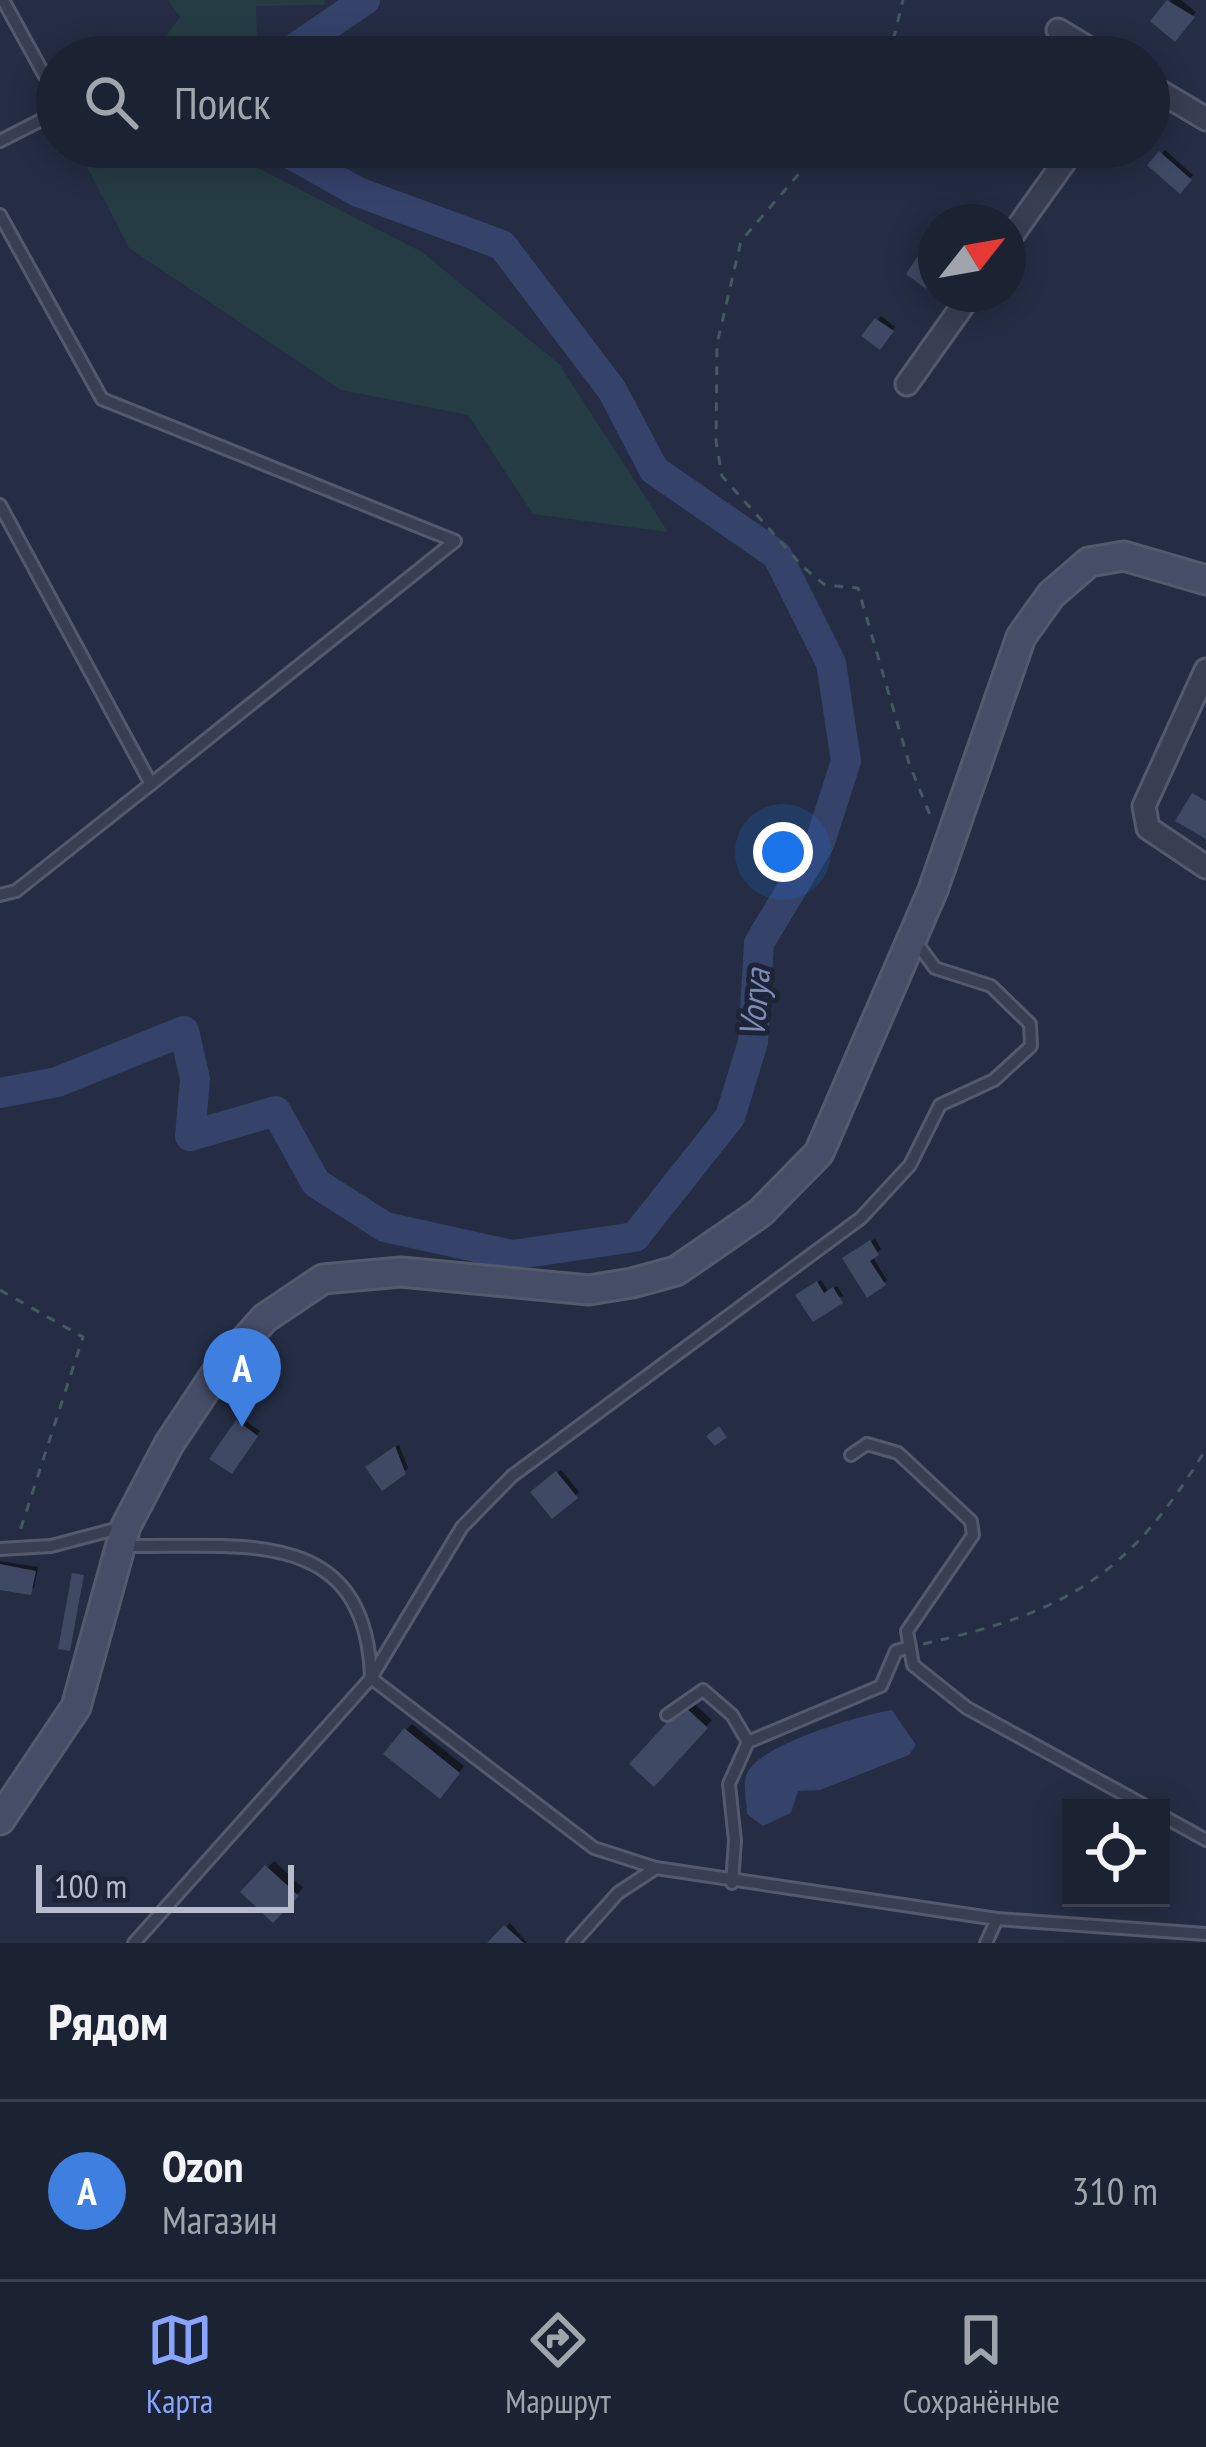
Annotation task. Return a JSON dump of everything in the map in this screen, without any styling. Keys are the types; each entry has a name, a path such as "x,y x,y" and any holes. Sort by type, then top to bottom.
{"street":[{"path":"1058,30 1068,36"},
{"path":"1170,98 1206,119"},
{"path":"1026,216 1060,168"},
{"path":"907,384 957,312"},
{"path":"0,1820 76,1707 124,1536 169,1444 219,1369 266,1318 323,1279 401,1272 589,1290 610,1287 676,1270 760,1214 819,1153 945,856 1021,637 1051,595 1089,562 1124,556 1206,580"},
{"path":"1206,670 1144,806 1148,828 1206,868"}],"lane":[{"path":"3,0 36,60"},
{"path":"0,141 36,123"},
{"path":"0,215 102,399 454,541 16,891 0,895"},
{"path":"0,505 151,784"},
{"path":"134,1943 371,1678 462,1526 512,1476 861,1218 910,1165 940,1105 994,1080 1031,1046 1030,1024 992,986 935,968 913,936"},
{"path":"851,1455 867,1444 898,1453 970,1522 973,1535 907,1631 914,1664 968,1708 1133,1799"},
{"path":"5,1548 124,1536 285,1549 311,1560 349,1590 370,1634 371,1678"},
{"path":"732,1883 735,1841 729,1784 748,1742 881,1686 896,1651 910,1647"},
{"path":"371,1678 594,1848 656,1868 997,1919 1206,1934"},
{"path":"667,1715 703,1690 732,1715 748,1742"},
{"path":"1170,1820 1206,1840"},
{"path":"573,1943 618,1893 656,1868"},
{"path":"986,1943 997,1919"}],"path":[{"path":"894,36 903,0"},
{"path":"804,168 741,241 728,281 712,394 722,476 803,567 825,585 858,589 909,763 945,856"},
{"path":"0,1290 83,1336 5,1548"},
{"path":"910,1647 1009,1625 1071,1595 1166,1514 1206,1449"}],"shaded area":[{"path":"168,0 325,0 324,5 256,6 257,36 166,36 180,17"},
{"path":"88,168 258,168 422,252 559,364 668,532 533,514 468,415 341,390 129,248"}],"water":[{"path":"892,1710 916,1745 909,1755 820,1790 798,1791 791,1813 763,1826 747,1814 746,1776 768,1753 835,1725"}],"building":[{"path":"1167,0 1195,17 1175,42 1150,21"},
{"path":"1170,161 1192,180 1180,194 1150,168 1170,168"},
{"path":"918,256 918,283 906,274"},
{"path":"875,318 894,331 880,350 861,336"},
{"path":"1192,793 1206,801 1206,839 1175,821"},
{"path":"870,1240 879,1255 870,1261 886,1285 867,1298 842,1258"},
{"path":"817,1281 824,1293 833,1287 843,1303 813,1322 795,1295"},
{"path":"236,1420 258,1436 232,1474 209,1459"},
{"path":"719,1426 727,1437 715,1446 706,1436"},
{"path":"395,1446 406,1474 382,1491 365,1467"},
{"path":"556,1471 578,1498 552,1519 530,1492"},
{"path":"0,1564 36,1571 31,1595 0,1590"},
{"path":"72,1573 84,1575 70,1651 58,1649"},
{"path":"683,1705 708,1728 654,1787 629,1764"},
{"path":"404,1728 460,1773 440,1799 383,1754"},
{"path":"265,1865 299,1896 273,1923 240,1892"},
{"path":"504,1925 524,1943 487,1943"}],"waterway":[{"name":"Vorya","path":"313,36 365,0"},
{"name":"Vorya","path":"0,1093 57,1082 184,1031 195,1079 190,1136 276,1111 316,1183 385,1227 512,1255 635,1237 730,1117 753,1042 759,943 820,842 846,761 831,663 777,555 654,470 612,390 502,245 358,192 315,168"}],"place":[{"name":"Ozon","path":"242,1427"}]}
